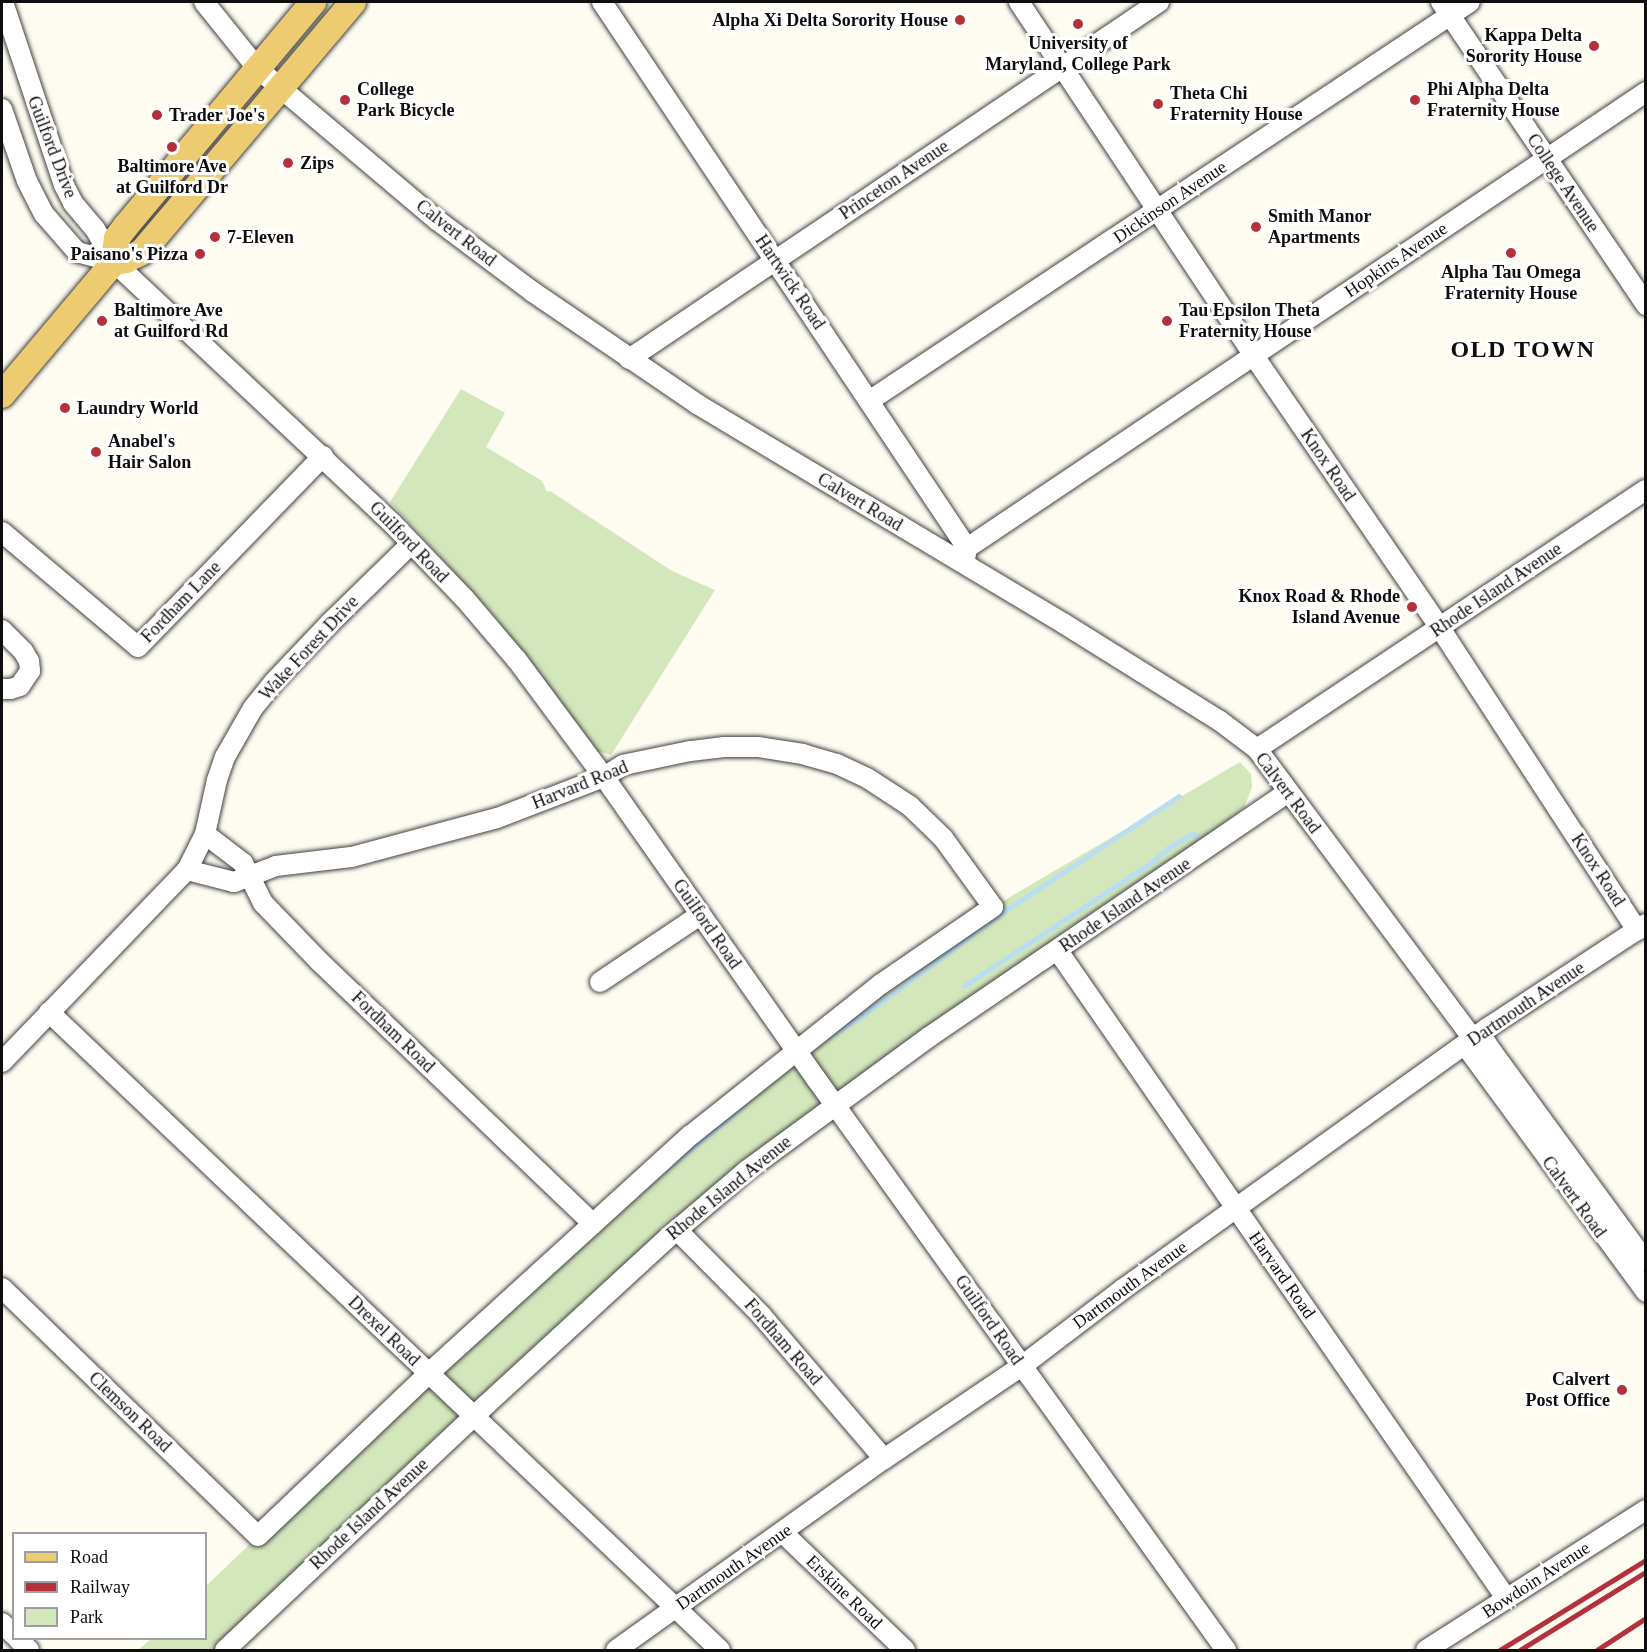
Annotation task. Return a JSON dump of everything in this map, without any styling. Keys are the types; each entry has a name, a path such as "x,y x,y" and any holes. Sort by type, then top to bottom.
{"main road":[{"path":"2,395 114,262 115,247 121,232 313,2"},
{"path":"114,262 126,260 142,252 353,2"}],"street":[{"name":"Guilford Drive","path":"3,2 60,177 73,204 95,229 114,262"},
{"name":"Calvert Road","path":"204,2 257,68 437,220 629,359 697,404 966,556 1220,721 1257,749 1473,1039 1486,1043 1646,1262"},
{"name":"Hartwick Road","path":"602,2 869,401 966,556"},
{"name":"Knox Road","path":"1019,2 1253,356 1641,927"},
{"name":"Princeton Avenue","path":"629,359 1159,2"},
{"name":"Dickinson Avenue","path":"869,401 1158,210 1446,8 1470,2"},
{"name":"College Avenue","path":"1446,8 1646,305"},
{"name":"Hopkins Avenue","path":"966,556 1253,356 1646,92"},
{"name":"Guilford Drive","path":"2,109 27,181 44,214 77,252 114,262"},
{"name":"Guilford Road","path":"114,262 137,287 322,456 465,599 504,645 604,777 699,915 1226,1650"},
{"name":"Fordham Lane","path":"2,532 138,647 322,456"},
{"name":"Rhode Island Avenue","path":"1257,749 1646,490"},
{"name":"Wake Forest Drive","path":"187,870 205,834 217,780 225,757 253,708 321,632 411,544"},
{"path":"2,630 23,651 29,660 30,671 20,686 2,689"},
{"name":"Harvard Road","path":"249,877 276,866 351,856 433,837 497,818 604,777 624,765 690,751 724,747 775,749 837,764 876,784 916,812 943,838 993,907 880,984 796,1050"},
{"name":"Rhode Island Avenue","path":"225,1650 473,1416 676,1230 746,1172 835,1104 979,1003 1288,792"},
{"path":"2,1062 187,870 234,882 249,877 243,863 205,834"},
{"name":"Fordham Road","path":"249,877 262,903 303,945 593,1224"},
{"path":"600,982 699,915"},
{"name":"Dartmouth Avenue","path":"616,1650 884,1459 1022,1366 1236,1208 1473,1039 1641,927"},
{"name":"Harvard Road","path":"1058,951 1506,1598"},
{"name":"Drexel Road","path":"49,1012 720,1650"},
{"name":"Calvert Road","path":"1473,1039 1470,1052 1646,1292"},
{"path":"429,1373 691,1135 796,1050"},
{"name":"Fordham Road","path":"676,1230 762,1316 884,1459"},
{"name":"Clemson Road","path":"2,1288 258,1536 429,1373"},
{"name":"Bowdoin Avenue","path":"1426,1650 1646,1510"},
{"name":"Erskine Road","path":"783,1533 905,1650"}],"green space":[{"path":"461,389 505,413 486,447 542,481 547,492 550,491 672,571 715,590 611,755 596,751 497,619 390,502"},
{"path":"1240,762 1251,774 1252,787 1244,808 1055,947 782,1137 225,1650 138,1650 150,1640 207,1640 207,1585 428,1374 593,1224 993,907"}],"waterway":[{"path":"826,1039 860,1017 1006,910 1179,796"},
{"path":"964,986 1153,861 1168,848 1191,834 1198,836"},
{"path":"667,1169 743,1106"}],"railway":[{"path":"1500,1650 1646,1560"},
{"path":"1520,1650 1646,1572"},
{"path":"1597,1650 1646,1618"}],"place":[{"name":"Alpha Xi Delta Sorority House","path":"960,20"},
{"name":"University of Maryland, College Park","path":"1078,24"},
{"name":"Kappa Delta Sorority House","path":"1594,46"},
{"name":"College Park Bicycle","path":"345,100"},
{"name":"Phi Alpha Delta Fraternity House","path":"1415,100"},
{"name":"Theta Chi Fraternity House","path":"1158,104"},
{"name":"Trader Joe's","path":"157,115"},
{"name":"Baltimore Ave at Guilford Dr","path":"172,147"},
{"name":"Zips","path":"288,163"},
{"name":"Smith Manor Apartments","path":"1256,227"},
{"name":"7-Eleven","path":"215,237"},
{"name":"Alpha Tau Omega Fraternity House","path":"1511,253"},
{"name":"Paisano's Pizza","path":"200,254"},
{"name":"Baltimore Ave at Guilford Rd","path":"102,321"},
{"name":"Tau Epsilon Theta Fraternity House","path":"1167,321"},
{"name":"Laundry World","path":"65,408"},
{"name":"Anabel's Hair Salon","path":"96,452"},
{"name":"Knox Road & Rhode Island Avenue","path":"1412,607"},
{"name":"Calvert Post Office","path":"1622,1390"}],"district":[{"name":"OLD TOWN","path":"1523,350"}]}
